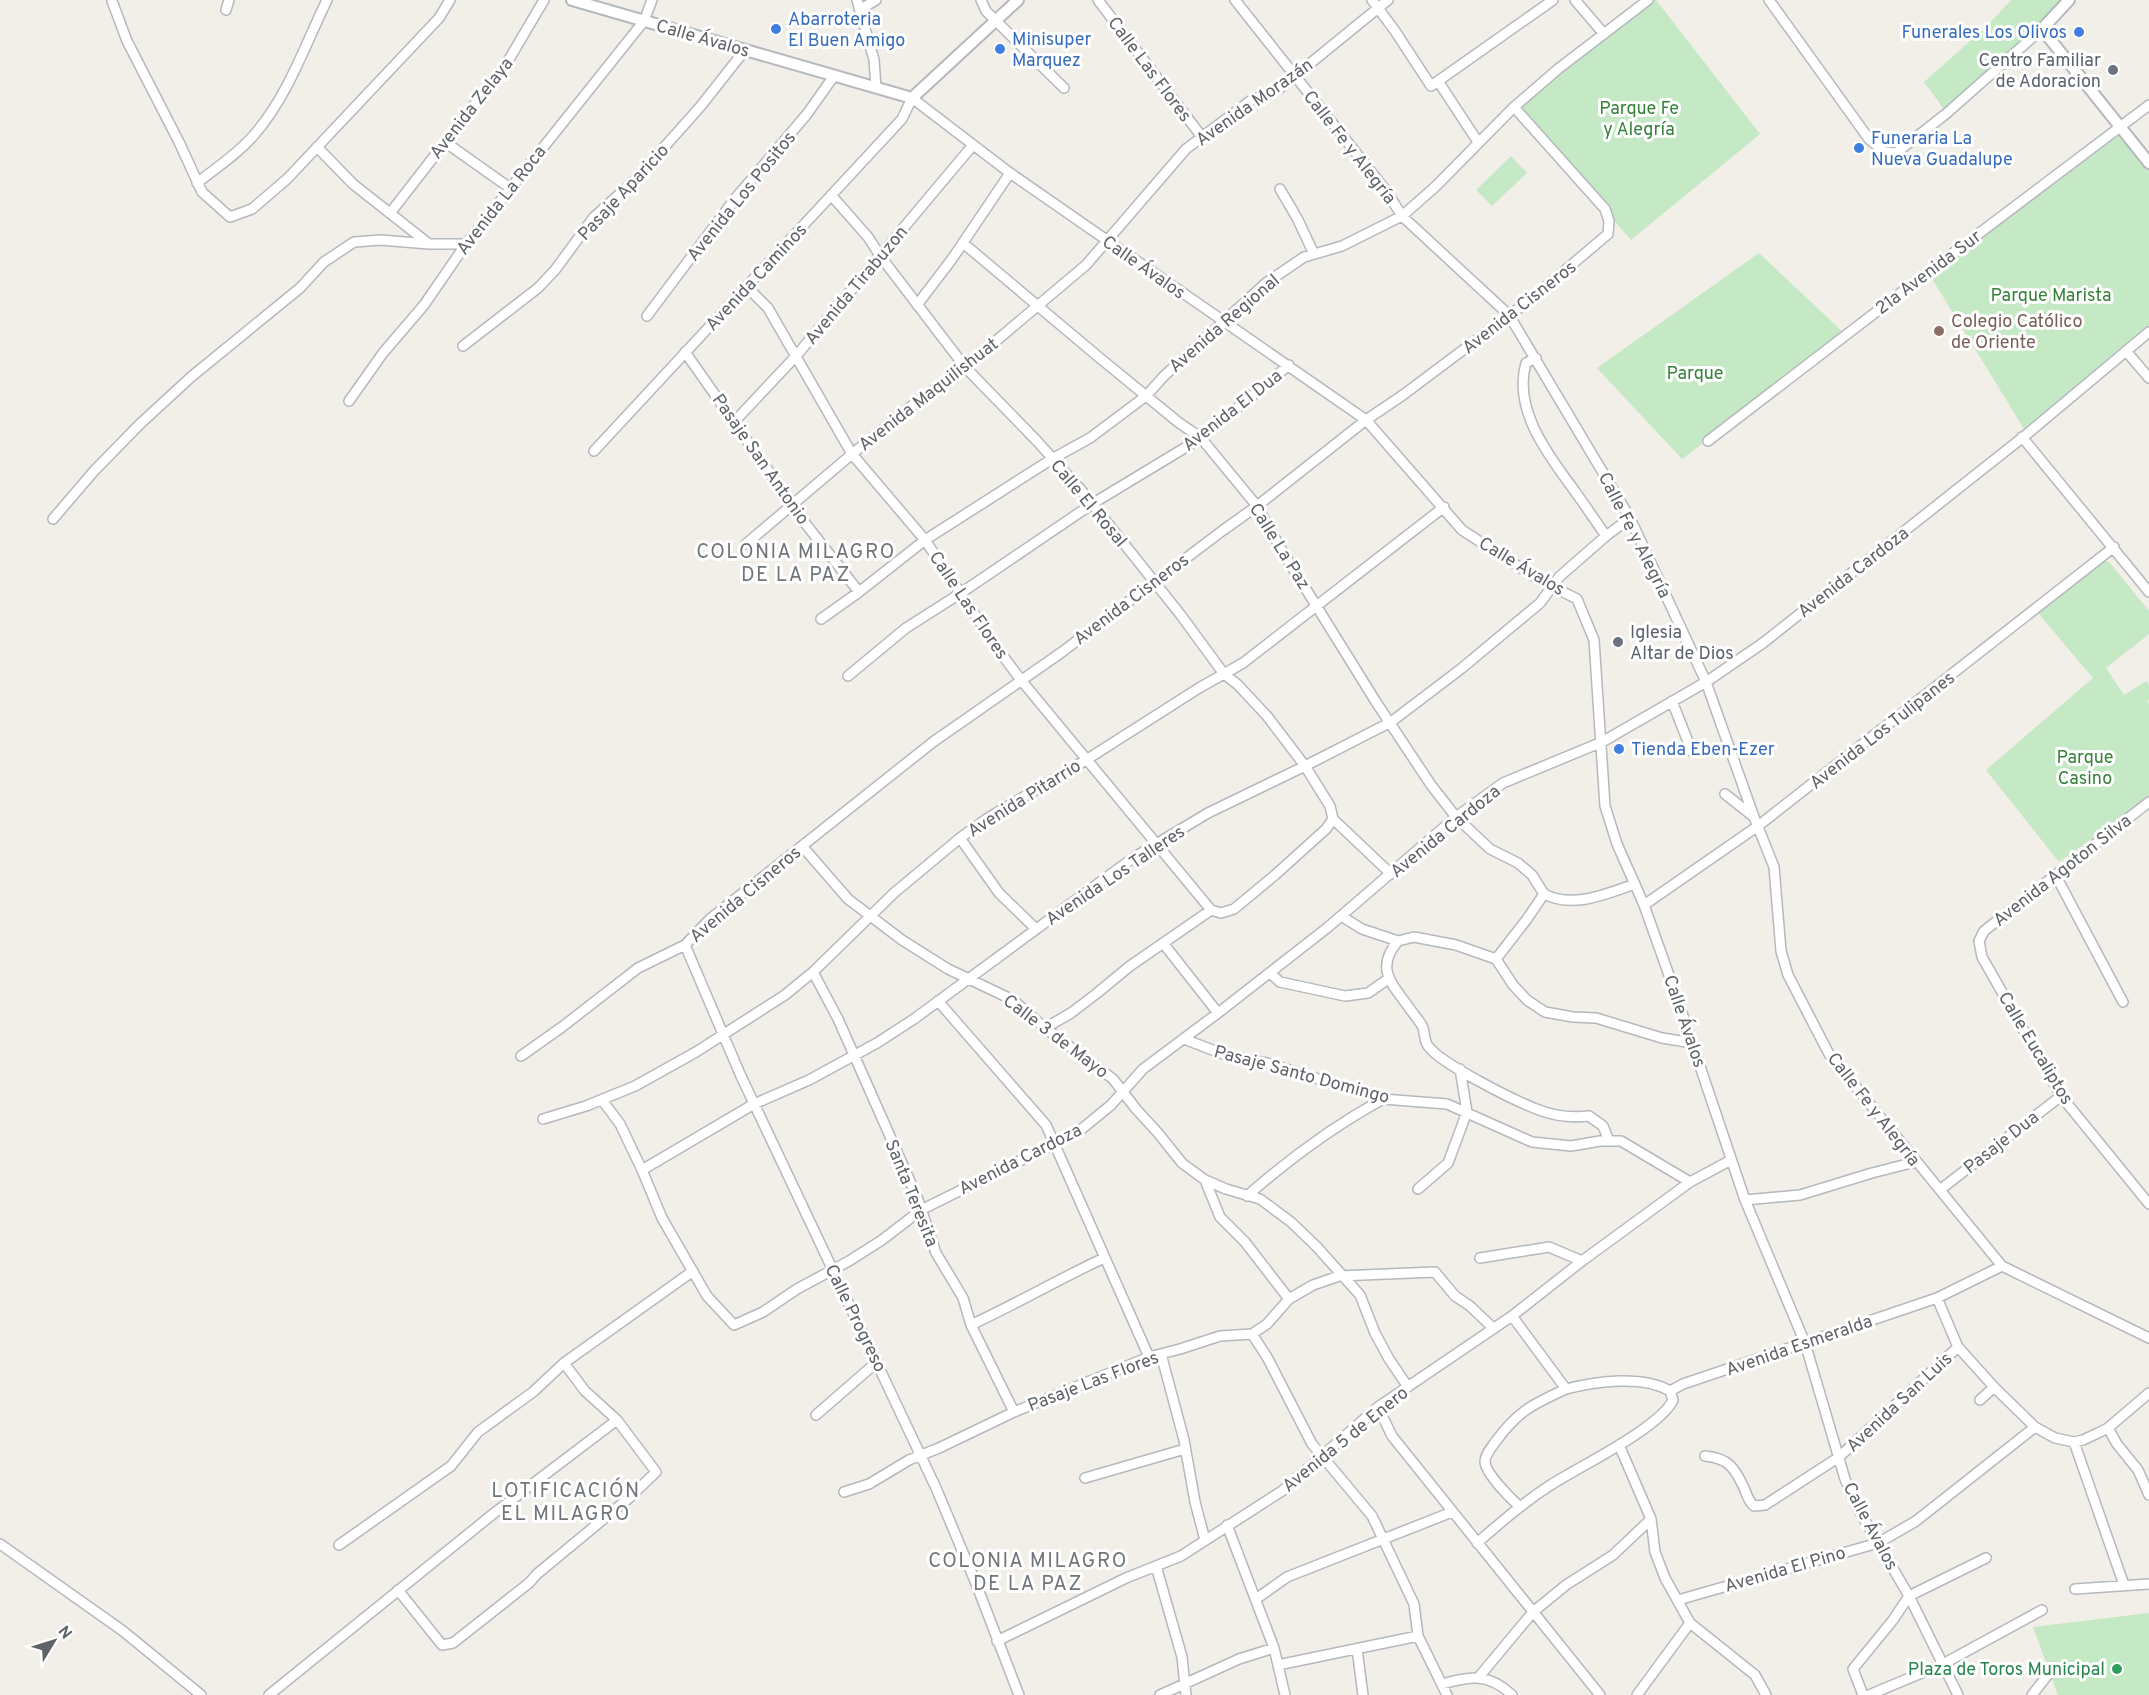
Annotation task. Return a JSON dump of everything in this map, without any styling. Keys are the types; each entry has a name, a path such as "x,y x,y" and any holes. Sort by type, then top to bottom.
{"street":[{"path":"112,0 127,41 197,183 202,192 230,217 252,209 287,179 439,18 450,0"},
{"path":"226,10 229,0"},
{"path":"197,183 252,138 264,123 287,86 327,0"},
{"name":"Avenida Zelaya","path":"391,212 508,61 544,0"},
{"name":"Calle Ávalos","path":"572,0 912,98 1010,173 1366,420 1462,530 1552,587 1577,599 1594,640 1605,806 1617,844 1644,905 1745,1200 1805,1343 1845,1479 1856,1505 1910,1596 1958,1695"},
{"name":"Avenida La Roca","path":"349,401 383,353 424,305 466,244 644,21 652,0"},
{"path":"876,0 859,4 874,60 876,88"},
{"path":"981,0 986,11 1064,88"},
{"path":"912,98 1018,0"},
{"name":"Calle Las Flores","path":"1098,0 1202,137"},
{"name":"Calle Fe y Alegría","path":"1235,0 1387,192 1402,216 1509,315 1630,518 1706,682 1774,867 1781,951 1788,975 1829,1054 1915,1162 1941,1189 2001,1266 2149,1338"},
{"name":"Avenida Morazán","path":"1107,241 1186,149 1250,101 1280,88 1375,4 1388,0"},
{"path":"1435,83 1553,0"},
{"path":"1575,0 1605,34"},
{"name":"Avenida Regional","path":"821,619 925,540 1052,459 1090,438 1146,396 1164,376 1266,283 1304,257 1342,246 1402,216 1435,187 1514,107 1558,69 1648,0"},
{"path":"1769,0 1869,139 1885,152 1896,153 1947,113 2042,29 2068,0"},
{"path":"1375,4 1478,142"},
{"path":"2042,29 2149,163"},
{"name":"Pasaje Aparicio","path":"463,346 538,288 555,270 594,217 634,181 700,107 745,50"},
{"name":"Avenida Los Positos","path":"647,316 734,200 807,114 834,76"},
{"name":"Avenida Caminos","path":"594,451 902,119 912,98"},
{"name":"21a Avenida Sur","path":"1708,441 2149,105"},
{"name":"Avenida Cisneros","path":"521,1056 638,968 685,945 710,919 933,742 1062,652 1257,506 1366,420 1509,315 1608,234 1609,221 1605,209 1514,107"},
{"path":"445,142 510,188"},
{"name":"Avenida Tirabuzon","path":"734,422 796,356 974,145"},
{"path":"317,147 353,183 429,244"},
{"path":"917,305 963,243 1010,173"},
{"path":"1280,189 1314,254"},
{"name":"Calle El Rosal","path":"831,195 868,237 964,367 1036,440 1092,504 1180,614 1224,674 1237,684 1267,716 1305,766 1330,806 1333,819"},
{"path":"53,519 94,471 191,377 300,288 324,262 354,242 381,240 466,244"},
{"name":"Avenida Maquilishuat","path":"746,544 852,454 1037,307 1086,265 1107,241"},
{"name":"Calle La Paz","path":"963,243 1037,307 1201,438 1257,506 1376,702 1431,785 1456,817 1490,849 1518,862 1532,875 1541,897"},
{"name":"Calle Las Flores","path":"747,287 768,309 852,454 925,540 1021,680 1211,910"},
{"name":"Avenida Cardoza","path":"693,1271 707,1296 734,1326 763,1312 882,1240 921,1210 1078,1132 1111,1105 1143,1068 1270,973 1341,916 1456,817 1503,783 1602,742 1672,702 1706,682 1772,636 2022,437 2149,332"},
{"path":"2126,351 2149,378"},
{"name":"Pasaje San Antonio","path":"685,352 792,505 859,592"},
{"path":"1536,358 1526,363 1522,379 1530,418 1540,442 1554,464 1606,536"},
{"name":"Avenida El Dua","path":"848,676 906,628 1092,504 1201,438 1288,365"},
{"path":"2022,437 2149,592"},
{"name":"Avenida Pitarrio","path":"543,1119 602,1100 635,1086 723,1035 785,995 960,838 987,818 1243,663 1444,507"},
{"name":"Avenida Los Talleres","path":"642,1170 754,1104 809,1080 877,1043 1074,903 1133,858 1156,844 1208,813 1391,722 1462,668 1540,603 1559,578 1630,518"},
{"name":"Avenida Los Tulipanes","path":"1644,905 1756,822 2114,547"},
{"path":"1672,702 1692,752"},
{"path":"1725,794 1756,822"},
{"name":"Avenida Agoton Silva","path":"1979,941 1984,931 2149,802"},
{"path":"1045,1028 1079,1007 1130,966 1211,910 1221,912 1234,909 1326,829 1333,819 1391,874"},
{"path":"960,838 999,893 1036,929"},
{"name":"Calle 3 de Mayo","path":"802,846 848,899 902,940 948,969 1013,1000 1045,1028 1113,1079 1182,1163 1205,1180 1260,1199 1291,1222 1360,1295 1375,1333 1408,1387"},
{"path":"2056,876 2123,1002"},
{"path":"1496,959 1541,897 1556,900 1580,900 1635,884"},
{"path":"1341,916 1362,929 1398,941 1414,938 1447,943 1496,959 1513,985 1527,1000 1545,1012 1596,1018 1662,1038 1693,1043"},
{"path":"1398,941 1387,960 1388,979 1423,1027 1426,1044 1439,1057 1492,1087 1540,1110 1575,1117 1589,1116 1603,1126 1609,1141"},
{"name":"Calle Eucaliptos","path":"1979,941 1982,957 2061,1095 2149,1204"},
{"path":"1163,943 1218,1014"},
{"name":"Calle Progreso","path":"685,945 754,1104 921,1455 964,1554 1019,1695"},
{"name":"Santa Teresita","path":"813,972 854,1055 921,1210 936,1253 963,1298 971,1325 1014,1412"},
{"path":"1270,973 1280,982 1345,996 1368,993 1388,979"},
{"path":"938,1001 1046,1125 1149,1357"},
{"name":"Pasaje Santo Domingo","path":"1184,1039 1228,1056 1267,1063 1383,1099 1447,1104 1532,1142 1571,1146 1621,1141 1690,1182"},
{"path":"1418,1189 1448,1162 1467,1112 1460,1069"},
{"name":"Pasaje Dua","path":"1941,1189 2061,1095"},
{"path":"1246,1196 1271,1174 1349,1118 1383,1099"},
{"path":"339,1545 451,1466 478,1432 533,1392 564,1363 693,1271 662,1218 620,1124 602,1100"},
{"name":"Avenida 5 de Enero","path":"997,1641 1126,1578 1181,1556 1282,1491 1378,1407 1512,1316 1582,1260 1690,1182 1731,1160"},
{"path":"1745,1200 1808,1194 1915,1162"},
{"path":"1205,1180 1220,1217 1245,1242 1289,1299"},
{"path":"1480,1258 1549,1247 1582,1260"},
{"path":"971,1325 1104,1258"},
{"name":"Avenida Esmeralda","path":"1671,1391 1683,1384 1937,1298 2001,1266"},
{"path":"1447,1695 1418,1636 1414,1604 1372,1516 1312,1444 1267,1357 1252,1334 1267,1324 1289,1299 1313,1285 1343,1275 1435,1272 1455,1296 1470,1306 1493,1328"},
{"path":"1937,1298 1959,1347 1994,1387 2035,1426 2055,1438 2074,1442 2083,1440 2108,1428 2149,1394"},
{"path":"1512,1316 1566,1389"},
{"name":"Pasaje Las Flores","path":"844,1492 869,1484 909,1460 1014,1412 1149,1357 1220,1336 1252,1334"},
{"name":"Avenida San Luis","path":"1705,1456 1718,1457 1730,1464 1741,1480 1750,1502 1754,1506 1765,1505 1839,1457 1959,1347"},
{"path":"1161,1354 1205,1540"},
{"path":"816,1415 877,1362"},
{"path":"398,1590 442,1645 453,1642 529,1583 629,1498 656,1472 617,1420 585,1391 564,1363"},
{"path":"1477,1543 1550,1485 1619,1445 1668,1410 1673,1400 1671,1391 1647,1381 1586,1384 1566,1389 1519,1414 1510,1421 1488,1453 1485,1462 1520,1507"},
{"path":"1980,1400 1994,1387"},
{"path":"1378,1407 1392,1436 1600,1695"},
{"path":"269,1695 493,1514 617,1420"},
{"name":"Avenida El Pino","path":"1678,1600 1878,1543 1916,1521 2035,1426"},
{"path":"2108,1428 2117,1444 2138,1470 2149,1495"},
{"path":"2074,1442 2124,1586"},
{"path":"1619,1445 1651,1519 1655,1552 1665,1578 1690,1623 1755,1675 1766,1695"},
{"path":"1085,1478 1185,1449"},
{"path":"1256,1599 1287,1577 1452,1512"},
{"path":"1478,1678 1533,1612 1566,1585 1613,1555 1651,1519"},
{"path":"1227,1526 1274,1648 1285,1695"},
{"path":"0,1544 123,1631 201,1695"},
{"path":"1863,1695 1853,1669 1910,1596 1986,1558"},
{"path":"1156,1566 1182,1657 1186,1695"},
{"path":"2075,1589 2149,1584"},
{"path":"1869,1695 1943,1664 2042,1610"},
{"path":"1637,1695 1690,1623"},
{"path":"1278,1665 1418,1636"},
{"path":"1160,1695 1239,1659 1274,1648"},
{"path":"1357,1649 1363,1695"},
{"path":"2032,1695 2050,1672"},
{"path":"1442,1684 1467,1677 1490,1679 1512,1695"}],"green space":[{"name":"Parque Fe y Alegría","path":"1648,0 1656,0 1760,134 1631,240 1514,107"},
{"path":"2011,0 2069,0 1947,113 1924,82 1986,27"},
{"name":"Parque Marista","path":"2120,128 2149,164 2149,334 2027,434 1928,272"},
{"path":"1511,156 1527,173 1492,206 1476,190"},
{"name":"Parque","path":"1759,253 1846,335 1682,459 1597,368"},
{"name":"Parque Casino","path":"2104,561 2109,562 2149,611 2149,634 2106,668 2124,695 2146,681 2149,685 2147,702 2149,704 2149,798 2059,862 1986,770 2093,678 2038,613"},
{"path":"2149,1613 2149,1695 2058,1695 2033,1627"}],"place":[{"name":"Abarroteria El Buen Amigo","path":"776,29"},
{"name":"Funerales Los Olivos","path":"2079,32"},
{"name":"Minisuper Marquez","path":"1000,49"},
{"name":"Centro Familiar de Adoracion","path":"2113,70"},
{"name":"Funeraria La Nueva Guadalupe","path":"1859,148"},
{"name":"Colegio Católico de Oriente","path":"1939,331"},
{"name":"Iglesia Altar de Dios","path":"1618,642"},
{"name":"Tienda Eben-Ezer","path":"1619,749"},
{"name":"Plaza de Toros Municipal","path":"2117,1669"}],"district":[{"name":"COLONIA MILAGRO DE LA PAZ","path":"796,562"},
{"name":"LOTIFICACIÓN EL MILAGRO","path":"566,1502"},
{"name":"COLONIA MILAGRO DE LA PAZ","path":"1028,1572"}]}
